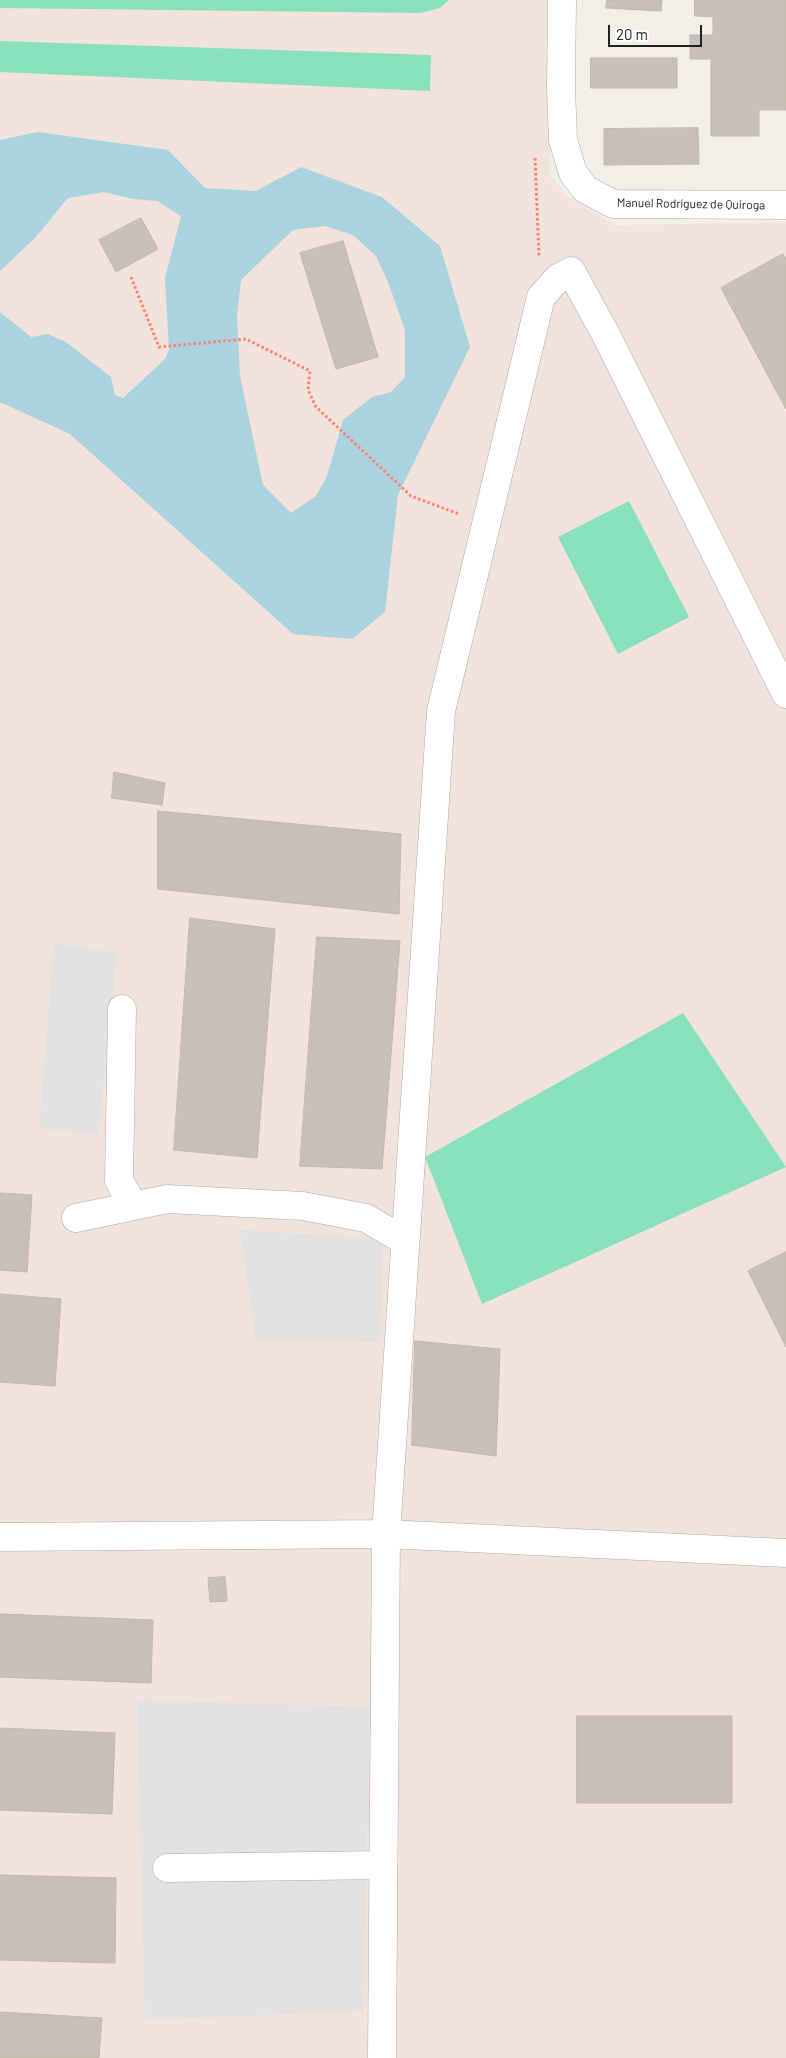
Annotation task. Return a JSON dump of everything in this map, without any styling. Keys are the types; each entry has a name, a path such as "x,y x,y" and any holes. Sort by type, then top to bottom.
{"street":[{"name":"Manuel Rodríguez de Quiroga","path":"562,0 561,87 563,140 573,173 585,189 613,204 786,205"},
{"path":"382,2058 386,1534 441,711 541,297 558,278 571,271 605,333 786,694"},
{"path":"122,1009 119,1181 134,1206"},
{"path":"76,1218 167,1199 302,1206 366,1218 405,1241"},
{"path":"0,1537 386,1534 786,1554"},
{"path":"168,1868 383,1866"}],"path":[{"path":"131,278 159,347 246,339 310,371 308,390 316,407 411,496 486,524"}],"shaded area":[{"path":"0,0 550,0 550,175 567,196 615,225 786,222 786,2058 0,2058"},
{"path":"54,943 117,953 98,1135 39,1128"},
{"path":"240,1230 383,1239 380,1342 256,1340"},
{"path":"137,1700 370,1707 363,2011 145,2020"}],"green space":[{"path":"0,0 449,0 440,8 420,13 0,8"},
{"path":"0,41 431,55 430,91 0,72"},
{"path":"629,501 689,617 618,654 558,537"},
{"path":"683,1013 786,1167 482,1304 425,1157"}],"water":[{"path":"38,132 168,150 205,188 256,191 301,167 382,197 440,246 470,347 398,495 385,612 352,639 293,634 70,434 0,402 0,312 31,337 48,334 66,342 111,377 115,395 123,398 165,359 169,350 165,278 181,216 157,201 133,199 104,192 68,198 35,238 0,271 0,140","holes":["325,226 353,235 376,256 388,282 405,330 405,377 391,392 372,397 343,420 327,476 316,496 291,513 263,485 240,376 237,315 241,280 293,230"]}],"building":[{"path":"607,0 662,0 661,11 606,8"},
{"path":"695,0 786,0 786,110 759,110 759,136 711,136 711,59 690,59 690,35 713,35 713,17 695,16"},
{"path":"591,58 677,58 677,88 591,88"},
{"path":"698,128 699,164 604,165 604,129"},
{"path":"141,218 158,249 116,272 99,240"},
{"path":"343,241 378,357 336,369 300,253"},
{"path":"783,254 786,259 786,409 721,288"},
{"path":"114,772 165,783 162,805 112,798"},
{"path":"158,811 401,834 399,914 158,889"},
{"path":"190,918 275,929 257,1158 174,1150"},
{"path":"317,937 400,941 382,1169 300,1166"},
{"path":"0,1193 32,1195 27,1272 0,1270"},
{"path":"786,1252 786,1347 748,1271"},
{"path":"0,1294 61,1299 55,1386 0,1382"},
{"path":"415,1341 500,1349 496,1456 412,1445"},
{"path":"225,1577 227,1601 210,1602 208,1578"},
{"path":"0,1614 153,1620 151,1683 0,1677"},
{"path":"577,1716 732,1716 732,1803 577,1803"},
{"path":"0,1728 115,1733 112,1814 0,1810"},
{"path":"0,1875 116,1878 115,1963 0,1960"},
{"path":"0,2012 102,2018 99,2058 0,2058"}]}
